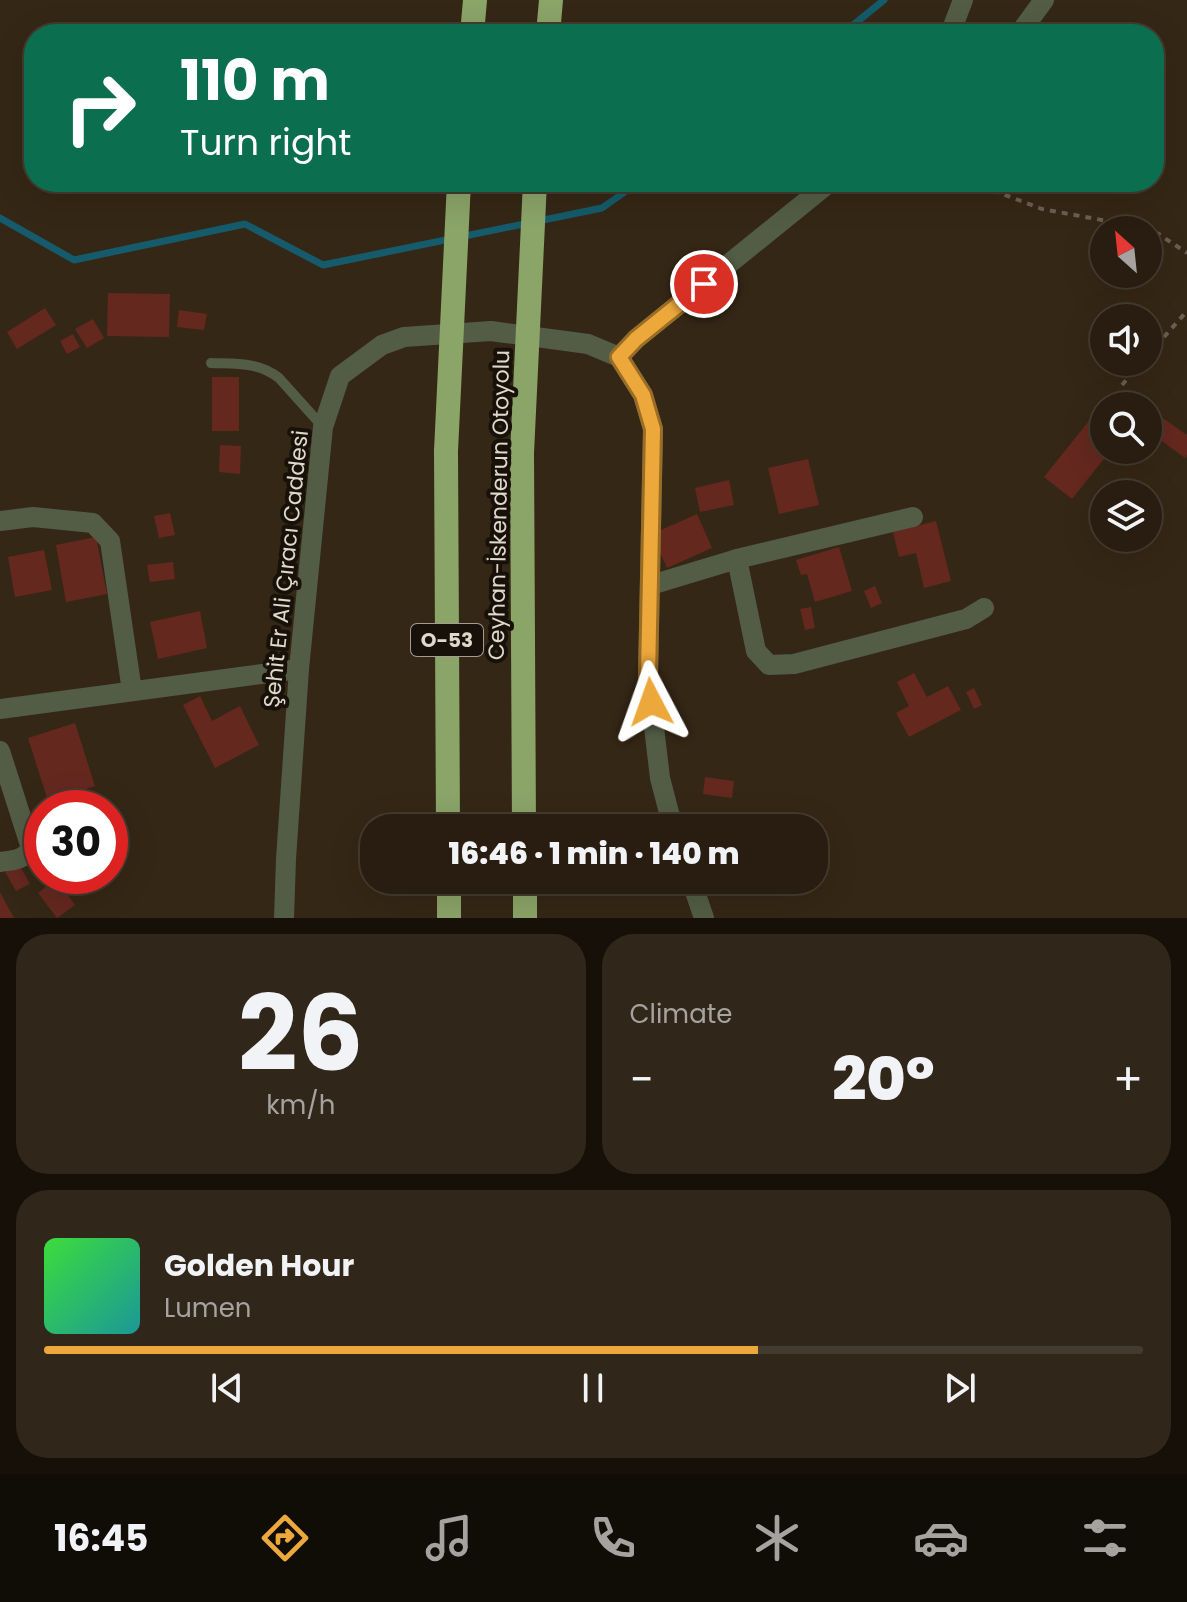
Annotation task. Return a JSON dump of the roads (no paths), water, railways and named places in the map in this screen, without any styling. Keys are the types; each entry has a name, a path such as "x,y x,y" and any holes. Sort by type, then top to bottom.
{"highway":[{"path":"473,24 475,0"},
{"path":"549,24 551,0"},
{"name":"O-53","path":"448,814 446,451 459,192"},
{"name":"Ceyhan-İskenderun Otoyolu","path":"524,814 522,453 535,192"},
{"path":"449,894 449,918"},
{"path":"525,894 525,918"}],"street":[{"path":"1026,24 1044,0"},
{"path":"669,814 660,778 648,676 653,429 643,395 619,357 636,339 818,192"},
{"name":"Şehit Er Ali Çıracı Caddesi","path":"284,918 299,669 323,427 340,376 382,345 404,337 491,331 588,344 619,357"},
{"path":"0,521 33,517 93,523 110,541 132,691"},
{"path":"651,585 737,559 913,517"},
{"path":"737,559 756,651 769,665 794,664 966,619 984,608"},
{"path":"0,709 299,669"},
{"path":"0,751 31,848 20,860 0,862"},
{"path":"696,894 704,918"}],"lane":[{"path":"211,363 251,365 271,372 323,427"}],"waterway":[{"path":"854,24 884,0"},
{"path":"0,218 74,260 245,224 323,265 602,208 625,192"}]}
